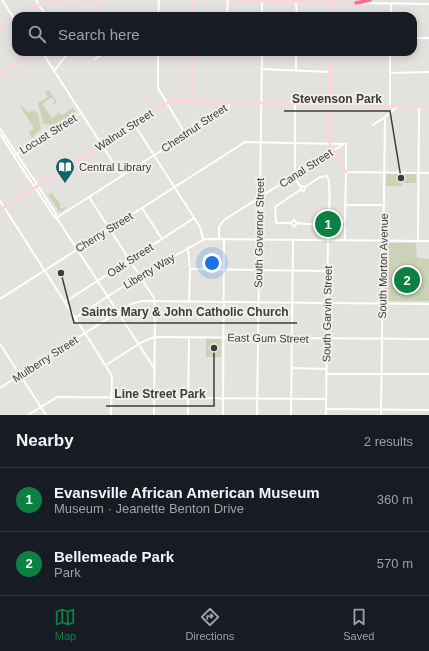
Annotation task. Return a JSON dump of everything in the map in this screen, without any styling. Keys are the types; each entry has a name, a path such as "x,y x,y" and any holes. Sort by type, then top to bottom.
{"highway":[{"path":"356,3 370,0"}],"main road":[{"path":"28,12 39,5 54,2 75,5 84,4 92,0"},
{"path":"95,12 101,0"},
{"path":"193,0 193,12"},
{"path":"232,0 296,2 331,1 356,3"},
{"path":"331,1 331,12"},
{"path":"0,29 12,22"},
{"path":"0,74 28,56"},
{"path":"192,56 192,101"},
{"path":"330,56 330,143 346,172"},
{"name":"Walnut Street","path":"0,210 167,103 174,101 330,106 429,107"}],"street":[{"path":"2,0 12,15"},
{"path":"36,0 43,12"},
{"path":"158,12 159,0"},
{"path":"227,12 228,0"},
{"path":"262,0 262,12"},
{"path":"296,2 297,12"},
{"path":"356,3 429,4"},
{"path":"391,4 391,12"},
{"path":"417,38 429,38"},
{"path":"45,56 122,176"},
{"path":"54,71 66,56"},
{"path":"95,59 100,56"},
{"path":"158,56 158,88 187,135"},
{"name":"South Governor Street","path":"257,415 262,56"},
{"path":"296,56 296,70"},
{"path":"390,56 390,107"},
{"path":"262,69 330,72"},
{"path":"390,73 429,72"},
{"name":"Chestnut Street","path":"56,218 228,108 230,103"},
{"path":"295,105 295,179 300,186 300,190"},
{"path":"373,125 396,107"},
{"path":"418,241 419,107"},
{"name":"Locust Street","path":"14,156 81,113"},
{"name":"South Morton Avenue","path":"381,415 385,117"},
{"path":"134,124 201,229 203,239 429,241"},
{"path":"0,129 56,214 56,218"},
{"path":"0,134 154,368"},
{"name":"Cherry Street","path":"0,299 245,142 343,144"},
{"path":"343,144 346,144 345,240"},
{"name":"Canal Street","path":"218,239 219,227 224,220 343,144"},
{"path":"346,172 429,173"},
{"path":"327,176 329,180 328,212 326,217 318,223 297,224 294,226 291,224 276,223 275,207 300,190 304,191 305,187 320,177 327,176"},
{"path":"300,186 305,187"},
{"path":"89,197 155,302 154,415"},
{"path":"0,201 112,376 112,415"},
{"path":"345,205 384,205"},
{"path":"142,208 162,240"},
{"name":"Oak Street","path":"65,302 194,218"},
{"path":"328,240 331,234 345,219"},
{"name":"Liberty Way","path":"75,318 140,276 203,239"},
{"path":"222,415 224,239"},
{"path":"291,415 293,239"},
{"name":"South Garvin Street","path":"326,415 328,240"},
{"path":"188,247 190,302"},
{"path":"190,269 327,271"},
{"name":"Mulberry Street","path":"0,388 85,333 137,302 429,304"},
{"path":"106,365 138,344 155,337"},
{"name":"East Gum Street","path":"155,337 429,339"},
{"path":"188,415 189,337"},
{"path":"0,344 46,415"},
{"path":"292,368 326,369"},
{"path":"326,374 429,374"},
{"path":"28,415 55,398 326,399"},
{"path":"326,409 429,410"}],"green space":[{"path":"49,90 57,102 54,104 53,103 55,101 52,97 42,104 52,118 58,114 57,112 62,115 73,108 76,111 53,126 43,123 38,103 48,97 45,92"},
{"path":"21,105 28,112 35,111 38,114 41,129 32,138 29,132 34,128 20,106"},
{"path":"386,174 416,174 416,183 402,183 402,186 386,186"},
{"path":"52,193 61,205 61,209 66,208 60,214 62,211 59,212 48,195"},
{"path":"385,243 416,243 417,258 429,259 429,301 385,301"},
{"path":"206,339 221,339 221,357 206,357"}],"place":[{"name":"Stevenson Park","path":"401,178"},
{"name":"Central Library","path":"65,184"},
{"name":"Evansville African American Museum","path":"328,224"},
{"name":"Saints Mary & John Catholic Church","path":"61,273"},
{"name":"Bellemeade Park","path":"407,280"},
{"name":"Line Street Park","path":"214,348"}]}
